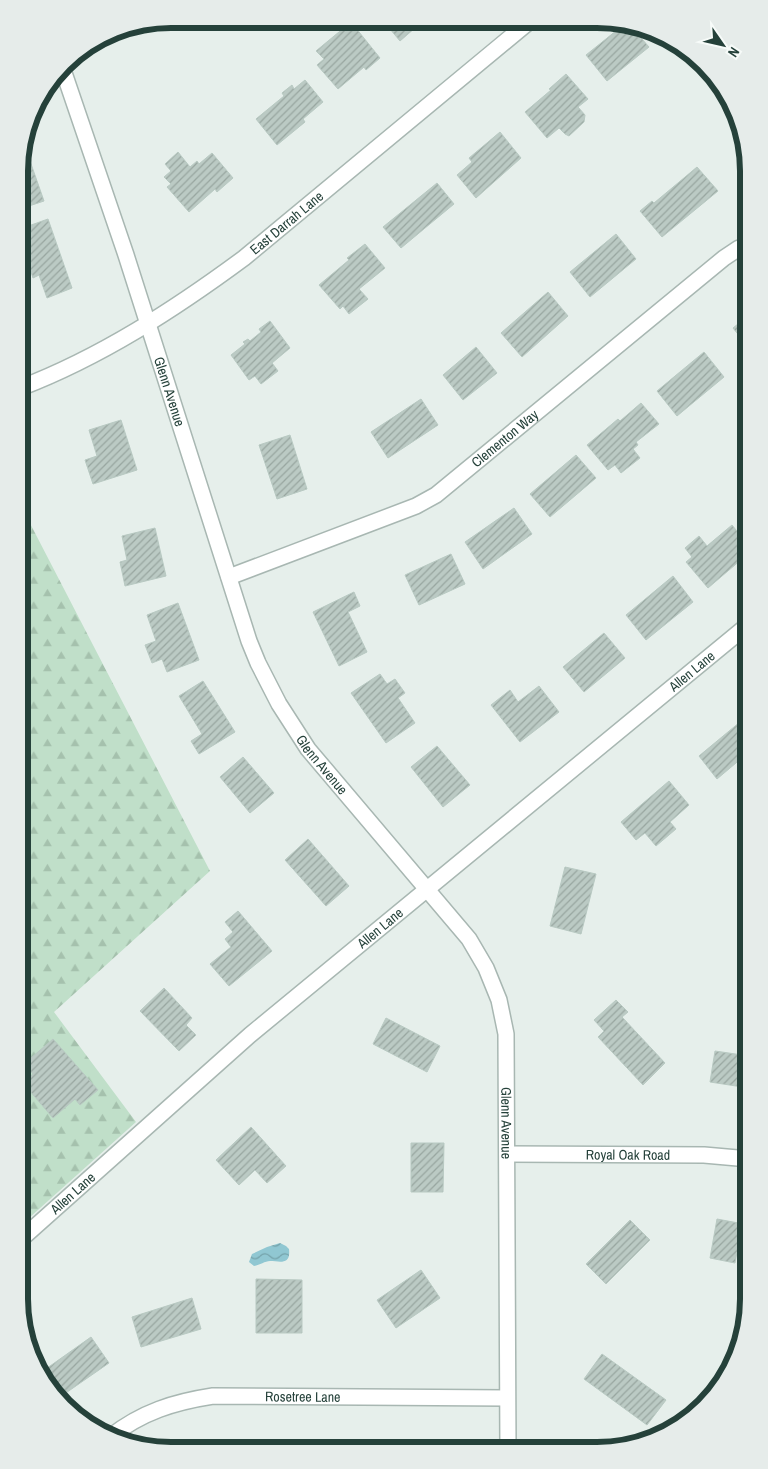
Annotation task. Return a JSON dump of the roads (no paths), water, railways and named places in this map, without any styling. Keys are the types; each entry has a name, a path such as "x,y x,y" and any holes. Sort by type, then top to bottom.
{"street":[{"name":"East Darrah Lane","path":"27,385 88,357 148,324 204,288 244,258 523,27"},
{"name":"Glenn Avenue","path":"65,74 148,324 255,655 278,704 308,749 469,939 486,968 499,1000 506,1034 508,1442"},
{"name":"Clementon Way","path":"229,577 416,506 436,495 724,258 740,248"},
{"name":"Allen Lane","path":"27,1234 250,1036 740,631"},
{"name":"Royal Oak Road","path":"507,1154 704,1155 740,1158"},
{"name":"Rosetree Lane","path":"118,1432 147,1413 181,1401 213,1396 508,1398"}],"water":[{"path":"280,1243 289,1249 286,1260 280,1262 268,1261 254,1266 249,1262 252,1254"}]}
